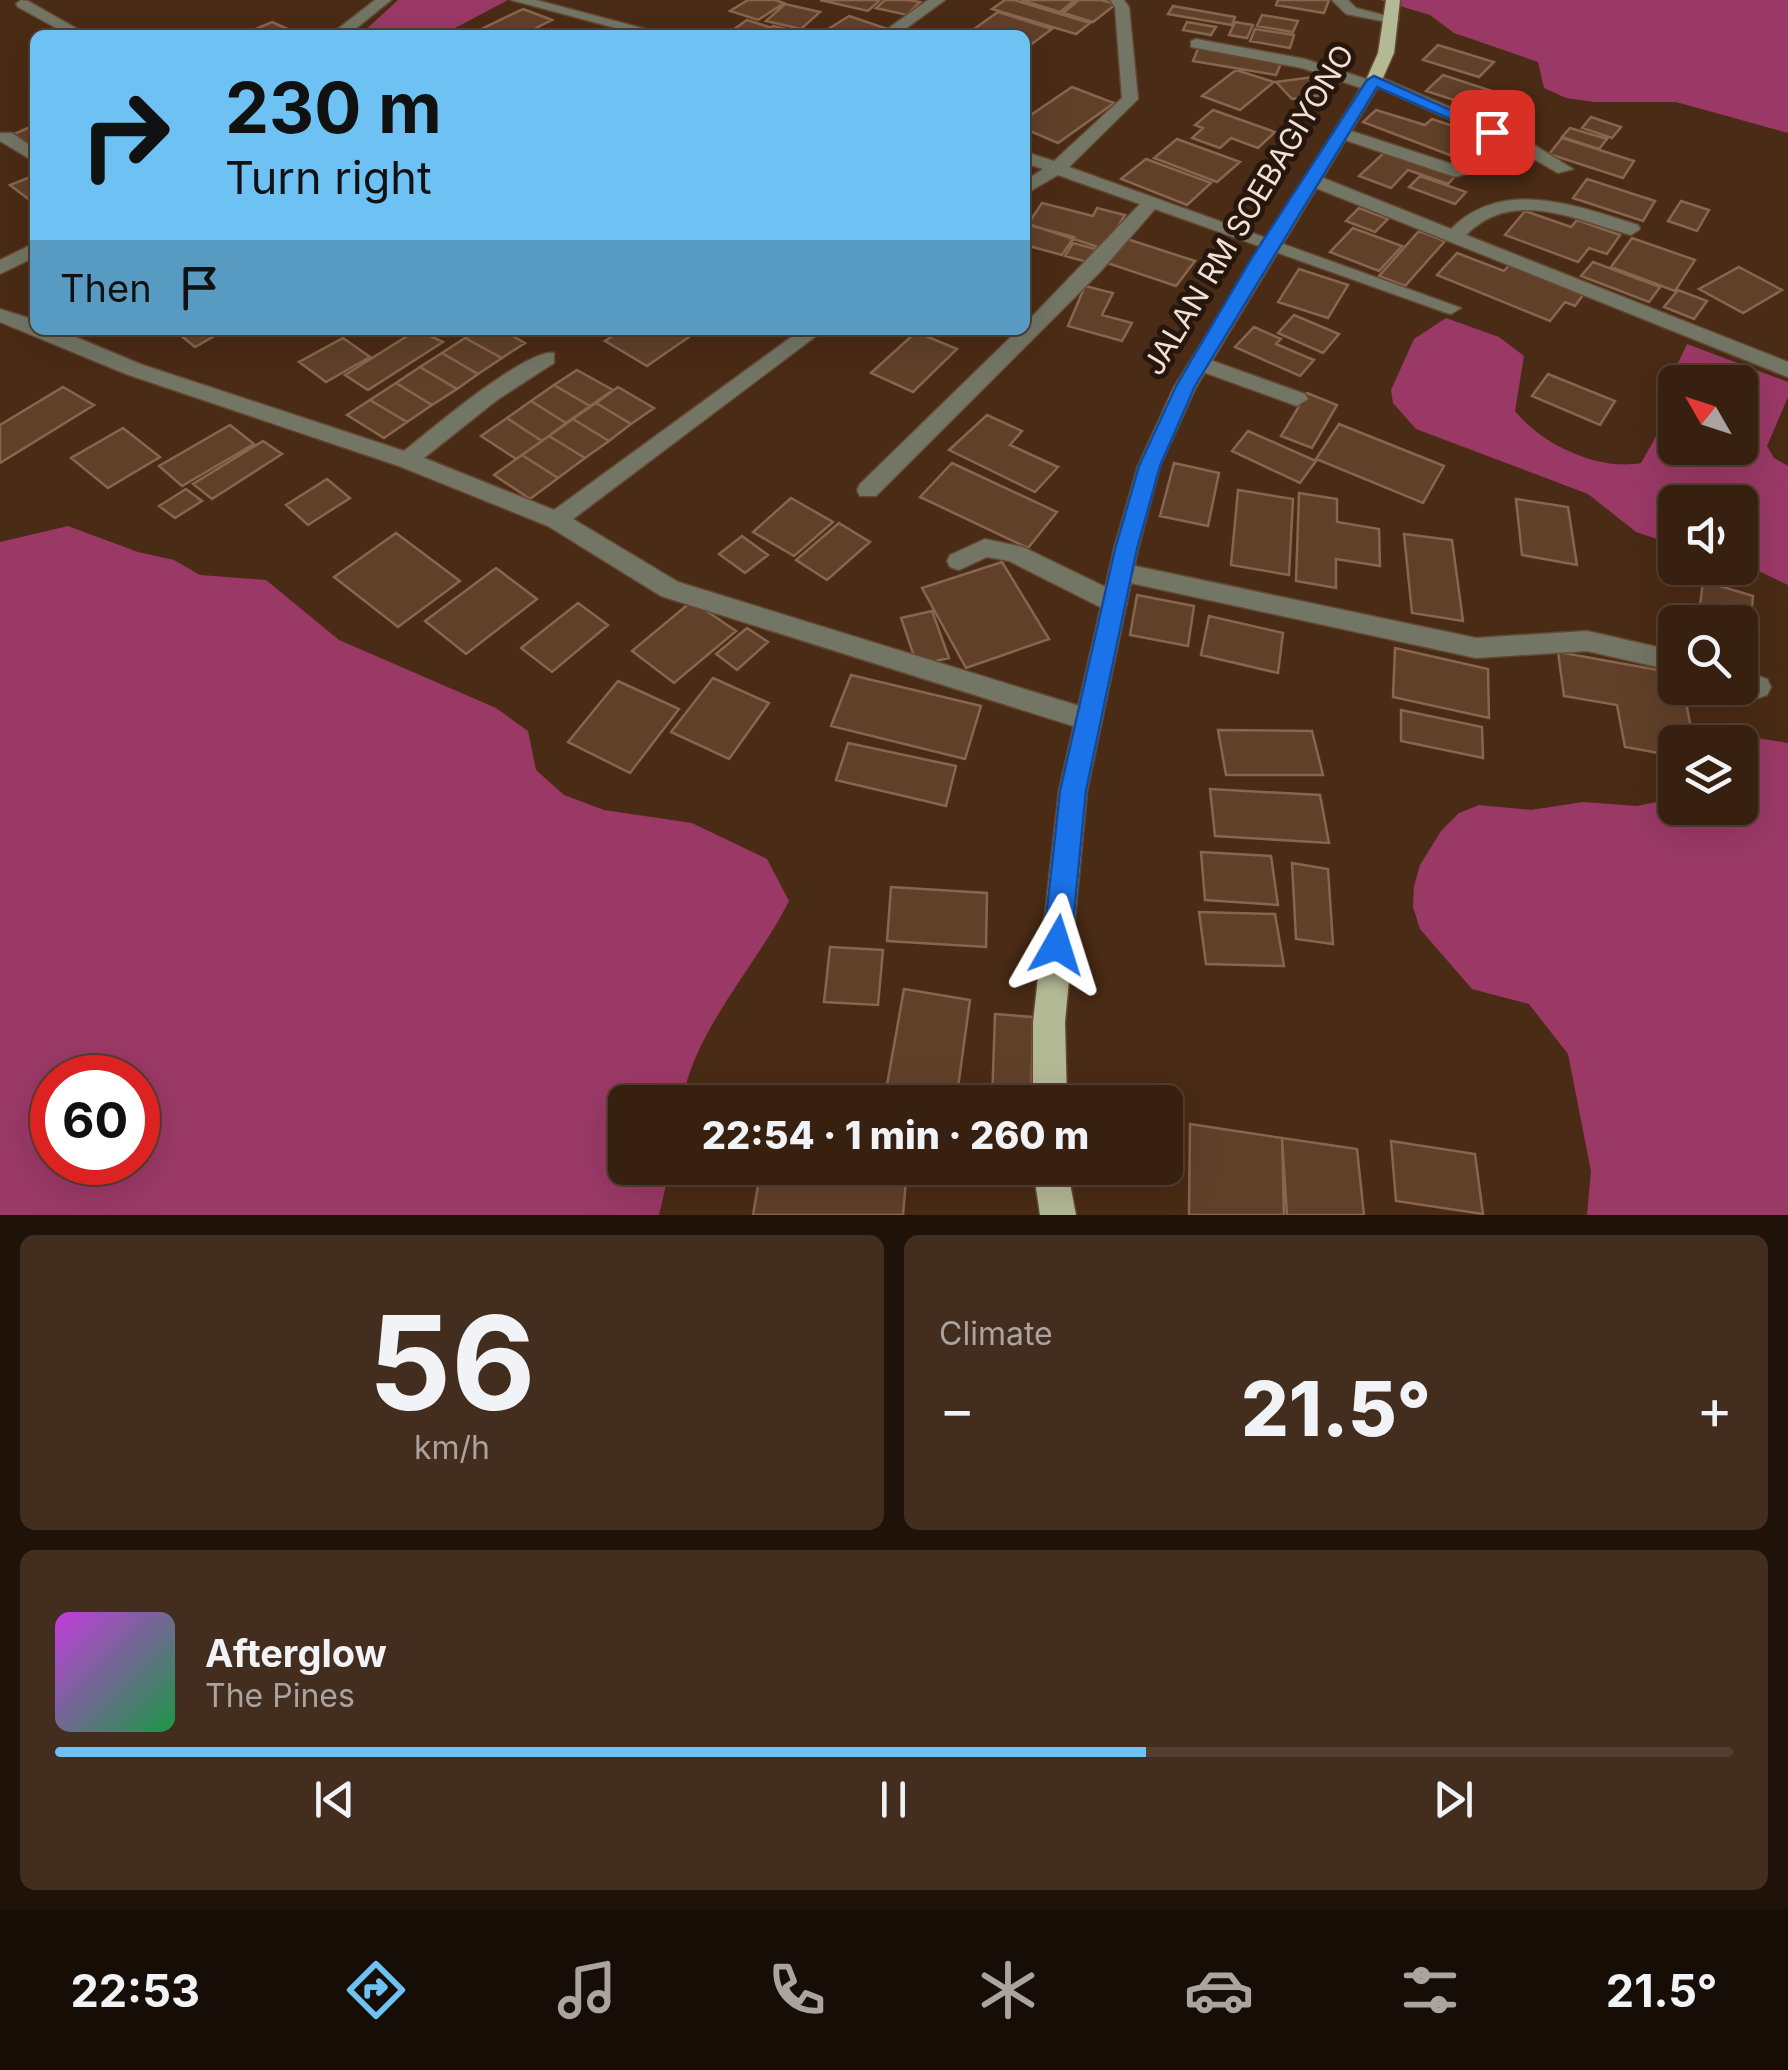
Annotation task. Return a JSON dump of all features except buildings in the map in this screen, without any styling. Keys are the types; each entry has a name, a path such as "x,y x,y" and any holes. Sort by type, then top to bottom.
{"main road":[{"name":"JALAN RM SOEBAGIYONO","path":"1050,1085 1049,1022 1071,810 1120,572 1150,466 1199,364 1372,83 1386,53 1392,9"},
{"path":"1053,1185 1058,1215"}],"street":[{"path":"42,0 17,5 70,30"},
{"path":"345,30 384,0"},
{"path":"518,0 627,30"},
{"path":"895,30 938,0"},
{"path":"1030,186 1057,168 1130,99 1122,7 1118,0"},
{"path":"1338,0 1351,10 1392,9"},
{"path":"1196,44 1306,64 1372,83 1522,145 1564,169"},
{"path":"1342,133 1461,173"},
{"path":"6,138 30,154"},
{"path":"1030,159 1452,308"},
{"path":"1312,180 1788,370"},
{"path":"1030,330 1153,201"},
{"path":"1455,236 1479,214 1519,205 1580,213 1631,229"},
{"path":"0,268 30,252"},
{"path":"0,315 30,326"},
{"path":"52,335 133,369 407,460 556,520 670,590 1090,720"},
{"path":"556,520 807,335"},
{"path":"868,490 1025,335"},
{"path":"407,460 490,395 548,358"},
{"path":"1199,364 1297,399"},
{"path":"959,562 985,548 1014,552 1115,602"},
{"path":"1120,572 1476,648 1586,642 1658,657"}],"shaded area":[{"path":"398,0 508,0 451,30 365,30"},
{"path":"1380,0 1788,0 1788,133 1676,102 1566,98 1544,88 1538,62 1454,33 1430,15"},
{"path":"1446,318 1499,337 1524,356 1515,411 1540,435 1572,453 1607,463 1641,463 1658,433 1658,465 1758,465 1758,371 1788,382 1788,397 1767,446 1774,458 1788,466 1788,585 1758,571 1758,485 1658,485 1658,539 1636,532 1588,494 1416,429 1393,403 1391,390 1414,339"},
{"path":"1687,344 1743,365 1677,365"},
{"path":"68,526 138,552 174,560 200,575 266,580 339,640 496,708 528,731 536,770 564,795 604,810 692,823 767,859 789,901 713,1023 686,1085 608,1085 608,1185 666,1185 659,1215 0,1215 0,542"},
{"path":"1758,738 1788,743 1788,1215 1587,1215 1591,1171 1568,1054 1529,1004 1472,989 1420,929 1413,907 1420,865 1441,831 1459,813 1479,805 1531,810 1583,802 1637,806 1658,802 1658,825 1758,825"}],"route":[{"path":"1057,945 1073,791 1126,549 1150,466 1185,386 1374,80 1492,132"}]}
